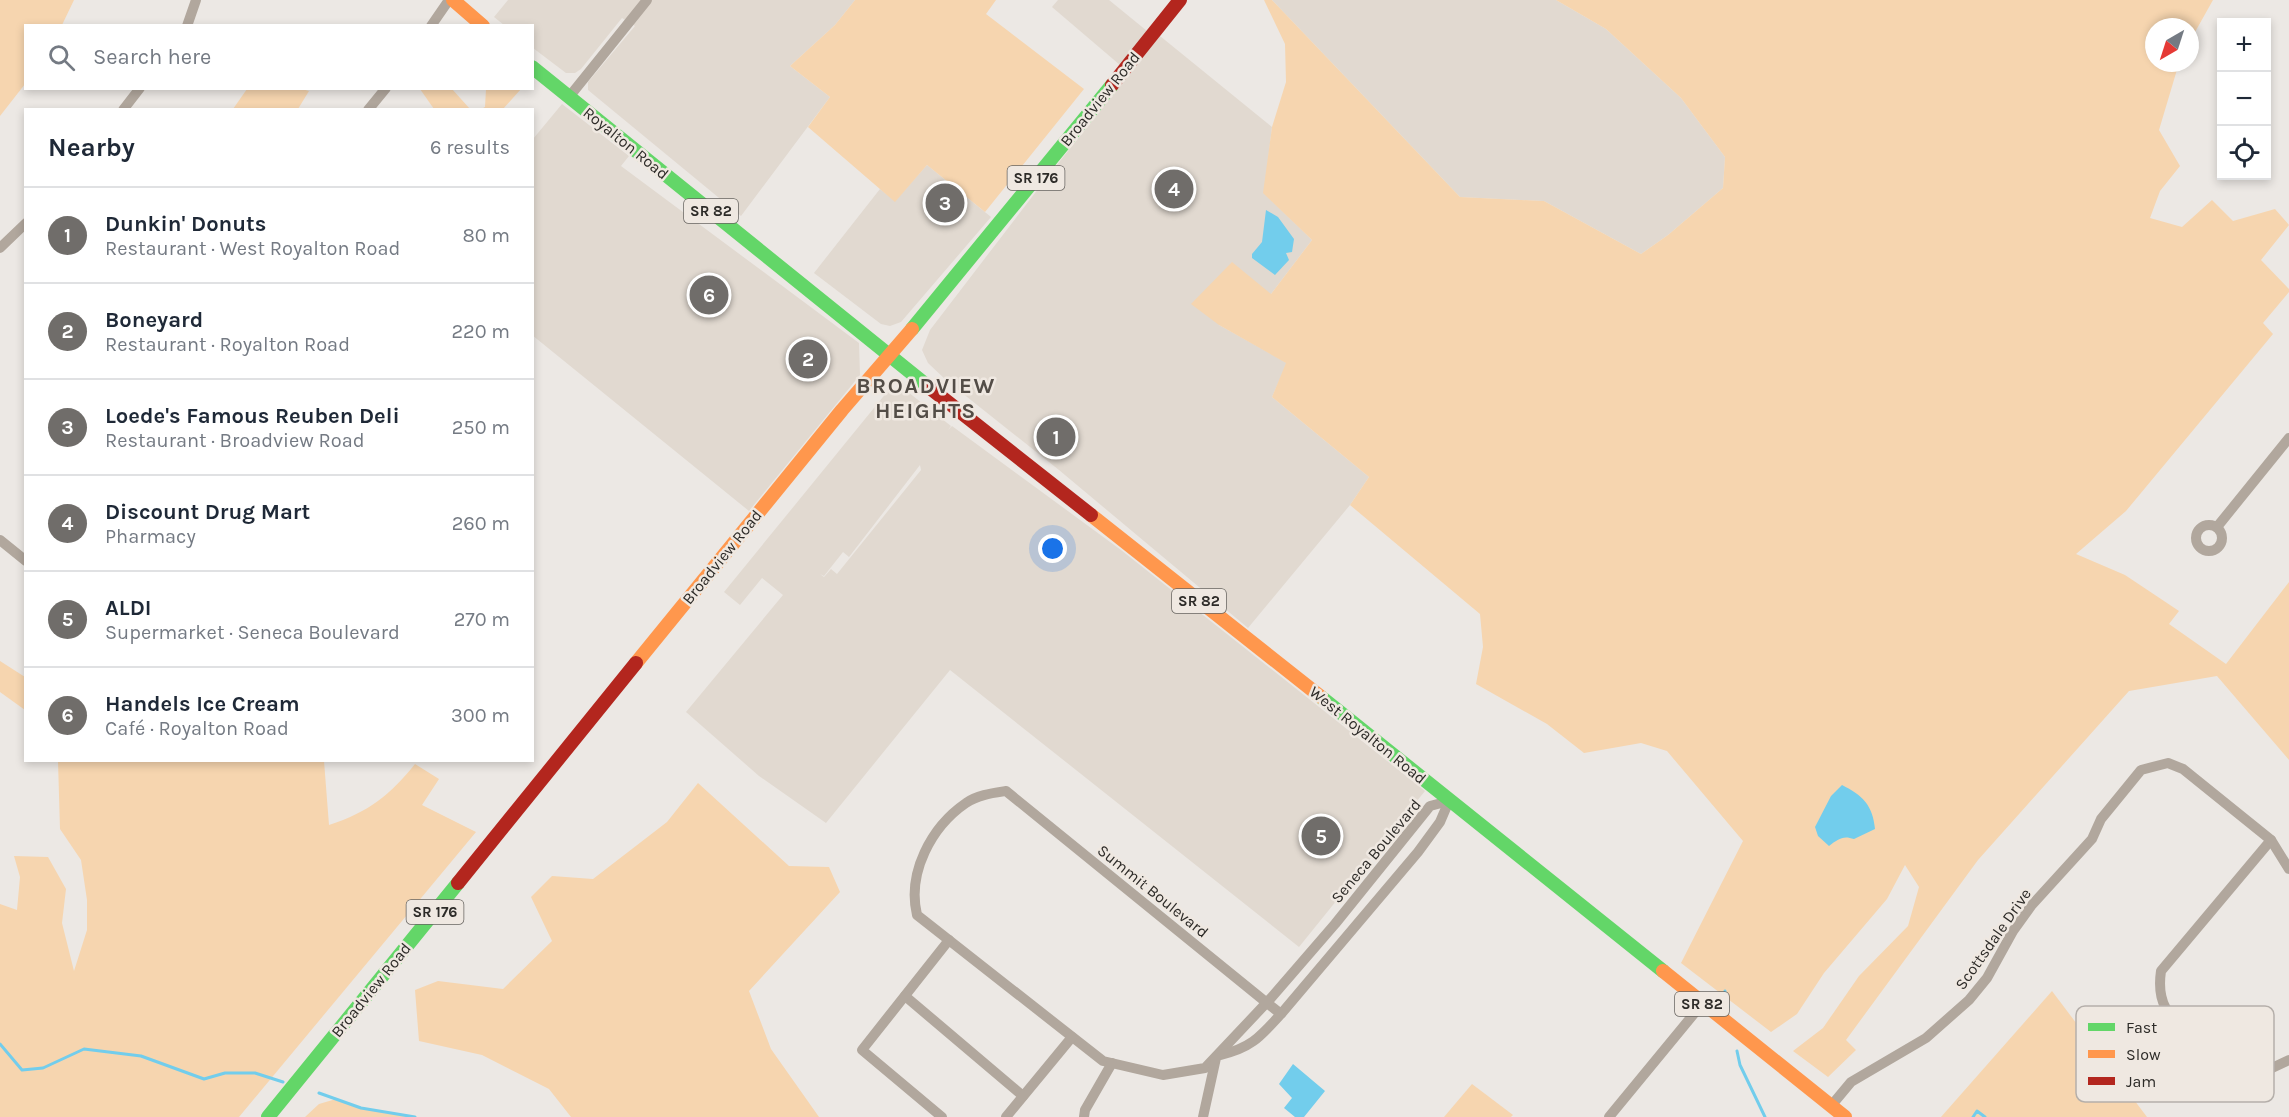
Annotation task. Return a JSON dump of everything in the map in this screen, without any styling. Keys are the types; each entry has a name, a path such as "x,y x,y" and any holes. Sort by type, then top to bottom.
{"main road":[{"path":"451,0 481,24"},
{"name":"Broadview Road","path":"268,1117 835,418 978,251 1180,0"},
{"name":"Royalton Road","path":"534,68 890,354"},
{"name":"West Royalton Road","path":"890,354 1380,743 1449,801 1581,904 1702,1004 1845,1117"}],"street":[{"path":"188,24 196,0"},
{"path":"433,24 451,0"},
{"path":"569,97 647,0"},
{"path":"125,108 138,90"},
{"path":"0,248 24,225"},
{"path":"2217,527 2289,438"},
{"path":"0,540 24,559"},
{"name":"Scottsdale Drive","path":"1832,1106 1851,1082 1926,1038 1969,1000 1987,978 2031,906 2092,839 2102,819 2141,770 2168,763 2183,768 2271,840 2289,869"},
{"name":"Seneca Boulevard","path":"1006,791 967,802 934,833 917,872 912,896 917,915 1102,1061 1164,1075 1205,1068 1218,1056 1335,924 1430,806 1449,801"},
{"name":"Summit Boulevard","path":"1006,791 1281,1014"},
{"name":"Seneca Boulevard","path":"1218,1056 1240,1050 1257,1040 1281,1014 1418,852 1440,822 1449,801"},
{"path":"2165,1006 2158,992 2161,971 2271,840"},
{"path":"942,1117 862,1050 949,940"},
{"path":"905,996 1023,1096"},
{"path":"1609,1117 1702,1004"},
{"path":"1006,1117 1071,1037"},
{"path":"1203,1117 1218,1056"},
{"path":"2274,1067 2289,1060"},
{"path":"1083,1117 1112,1063"}],"shaded area":[{"path":"0,0 74,0 62,24 24,24 24,85 0,116"},
{"path":"508,0 855,0 835,25 790,66 830,97 741,216 588,90 588,82 635,26 622,18 581,69 575,73 566,73 534,49 534,24 503,24 494,17"},
{"path":"855,0 996,0 986,14 1084,89 985,212 927,165 895,202 808,127 830,97 790,66 835,25"},
{"path":"1058,0 1109,0 1147,31 1120,65 1052,7"},
{"path":"1264,0 1272,0 1460,197 1544,201 1641,254 1668,235 1723,188 1725,157 1681,98 1606,29 1556,0 2213,0 2199,25 2199,18 2145,18 2145,72 2176,72 2159,130 2180,166 2160,191 2150,218 2182,227 2212,200 2233,221 2275,209 2289,225 2261,260 2289,289 2289,292 2263,323 2273,334 2126,511 2076,554 2125,575 2179,611 2169,624 2226,664 2289,582 2289,760 2217,676 2129,691 1978,860 1846,1040 1856,1050 1828,1077 1793,1051 1823,1028 1859,976 1908,926 1919,887 1905,865 1887,899 1824,973 1797,1014 1771,1032 1681,963 1743,841 1667,751 1641,743 1584,753 1547,724 1476,684 1483,647 1480,614 1350,505 1369,477 1272,397 1286,363 1219,325 1191,304 1232,262 1271,294 1312,240 1263,193 1272,127 1286,82 1285,44"},
{"path":"1272,0 1556,0 1606,29 1681,98 1725,157 1723,188 1668,235 1641,254 1544,201 1460,197"},
{"path":"1160,36 1272,127 1264,193 1312,240 1271,294 1219,325 1287,363 1272,397 1369,477 1350,505 1248,628 1059,470 947,381 928,363 922,350 930,330 1048,176"},
{"path":"246,90 309,91 299,108 234,108"},
{"path":"421,90 453,90 469,108 433,108"},
{"path":"486,90 520,90 504,108 483,108 485,107"},
{"path":"562,104 629,156 621,166 859,343 860,375 749,511 534,337 534,138"},
{"path":"927,165 991,217 901,322 890,326 881,324 814,273 880,189 895,201"},
{"path":"887,392 908,392 951,426 948,430 952,426 1121,550 1425,791 1299,947 950,670 826,823 759,776 686,712 783,595 762,578 740,605 724,592","holes":["920,465 921,470 837,574 831,569 824,577 820,574 824,576 843,552 849,557"]},
{"path":"0,661 24,676 24,709 0,692"},
{"path":"58,762 324,762 329,825 356,814 378,801 397,785 415,764 439,779 422,805 476,832 239,1117 0,1117 0,904 17,910 20,877 14,856 48,857 66,889 62,923 74,971 87,930 87,900 81,860 60,829"},
{"path":"698,783 789,866 829,867 840,892 749,991 771,1049 819,1117 571,1117 549,1089 482,1055 419,1041 415,990 438,981 503,989 552,941 531,897 552,876 593,879 667,822"},
{"path":"2052,991 2076,1023 2076,1102 2136,1102 2147,1117 1941,1117"},
{"path":"1472,1084 1513,1115 1511,1117 1444,1117"},
{"path":"336,1099 361,1108 415,1117 305,1117 319,1104"}],"water":[{"path":"1266,210 1278,217 1294,239 1292,252 1286,253 1289,260 1275,275 1252,258 1252,254 1262,242"},
{"path":"1842,785 1861,797 1869,807 1875,829 1854,839 1841,838 1829,846 1818,836 1815,827 1831,796"},
{"path":"1293,1064 1325,1091 1304,1117 1295,1117 1284,1108 1292,1098 1279,1084"}],"waterway":[{"path":"1725,991 1728,1007"},
{"path":"0,1044 22,1070 43,1068 84,1049 141,1056 204,1079 225,1073 255,1073 283,1082"},
{"path":"1737,1051 1740,1065 1765,1117"},
{"path":"319,1093 361,1108 415,1117"},
{"path":"1973,1117 1977,1111 1985,1117"}],"traffic: fast":[{"path":"534,69 930,388"},
{"path":"912,329 1112,85"},
{"path":"1321,697 1663,971"},
{"path":"268,1117 458,883"}],"traffic: slow":[{"path":"453,0 481,24"},
{"path":"636,663 842,410 912,329"},
{"path":"1091,515 1321,697"},
{"path":"1663,971 1845,1117"}],"traffic: jam":[{"path":"1112,85 1180,0"},
{"path":"930,388 1091,515"},
{"path":"458,883 636,663"}],"place":[{"name":"Discount Drug Mart","path":"1174,189"},
{"name":"Loede's Famous Reuben Deli","path":"945,203"},
{"name":"Handels Ice Cream","path":"709,295"},
{"name":"Boneyard","path":"808,359"},
{"name":"Dunkin' Donuts","path":"1056,437"},
{"name":"ALDI","path":"1321,836"}],"district":[{"name":"BROADVIEW HEIGHTS","path":"926,398"}]}
